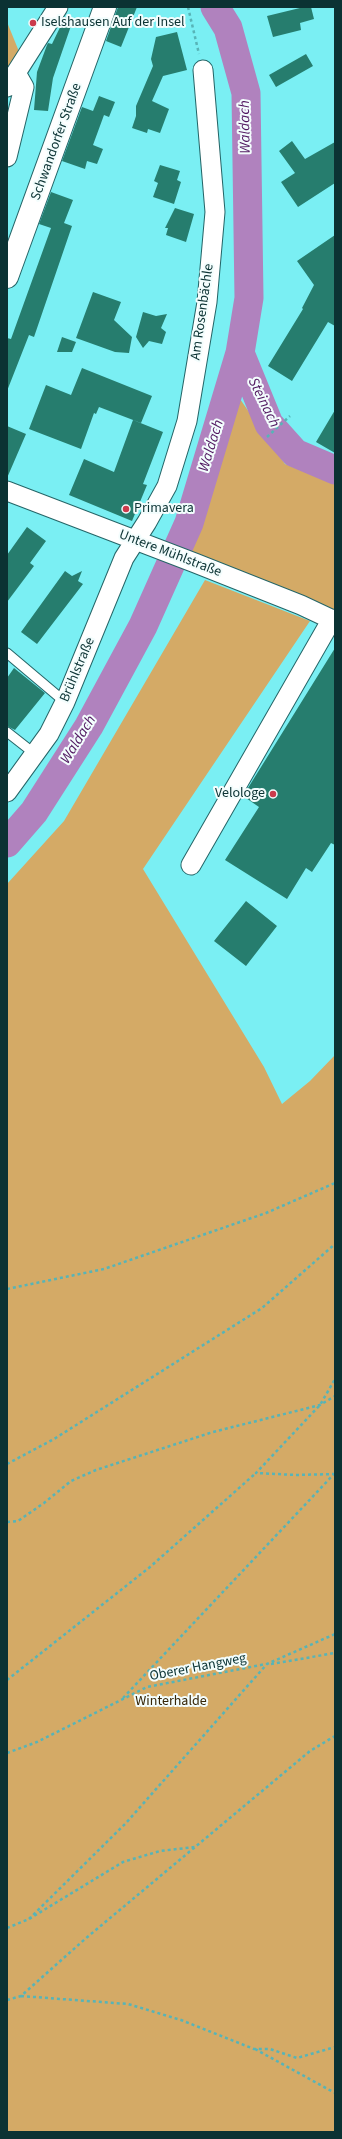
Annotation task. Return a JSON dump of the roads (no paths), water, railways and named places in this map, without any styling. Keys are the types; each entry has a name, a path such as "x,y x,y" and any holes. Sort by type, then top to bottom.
{"main road":[{"name":"Schwandorfer Straße","path":"7,277 105,7"}],"street":[{"path":"7,157 24,87 12,80 58,7"},
{"name":"Am Rosenbächle","path":"135,541 167,486 187,421 207,302 215,212 203,70"},
{"name":"Untere Mühlstraße","path":"7,492 195,563 333,620 191,865"},
{"name":"Brühlstraße","path":"7,792 49,734 65,702 124,558 135,541"}],"lane":[{"path":"7,653 65,702"},
{"path":"7,732 35,754"}],"waterway":[{"name":"Waldach","path":"7,843 34,812 89,726 143,626 189,523 240,353 249,298 246,93 228,28 215,7"},
{"name":"Steinach","path":"240,353 269,424 295,453 335,470"}],"place":[{"name":"Iselshausen Auf der Insel","path":"33,23"},
{"name":"Primavera","path":"126,509"},
{"name":"Velologe","path":"273,794"}],"park label":[{"name":"Winterhalde","path":"171,1702"}]}
